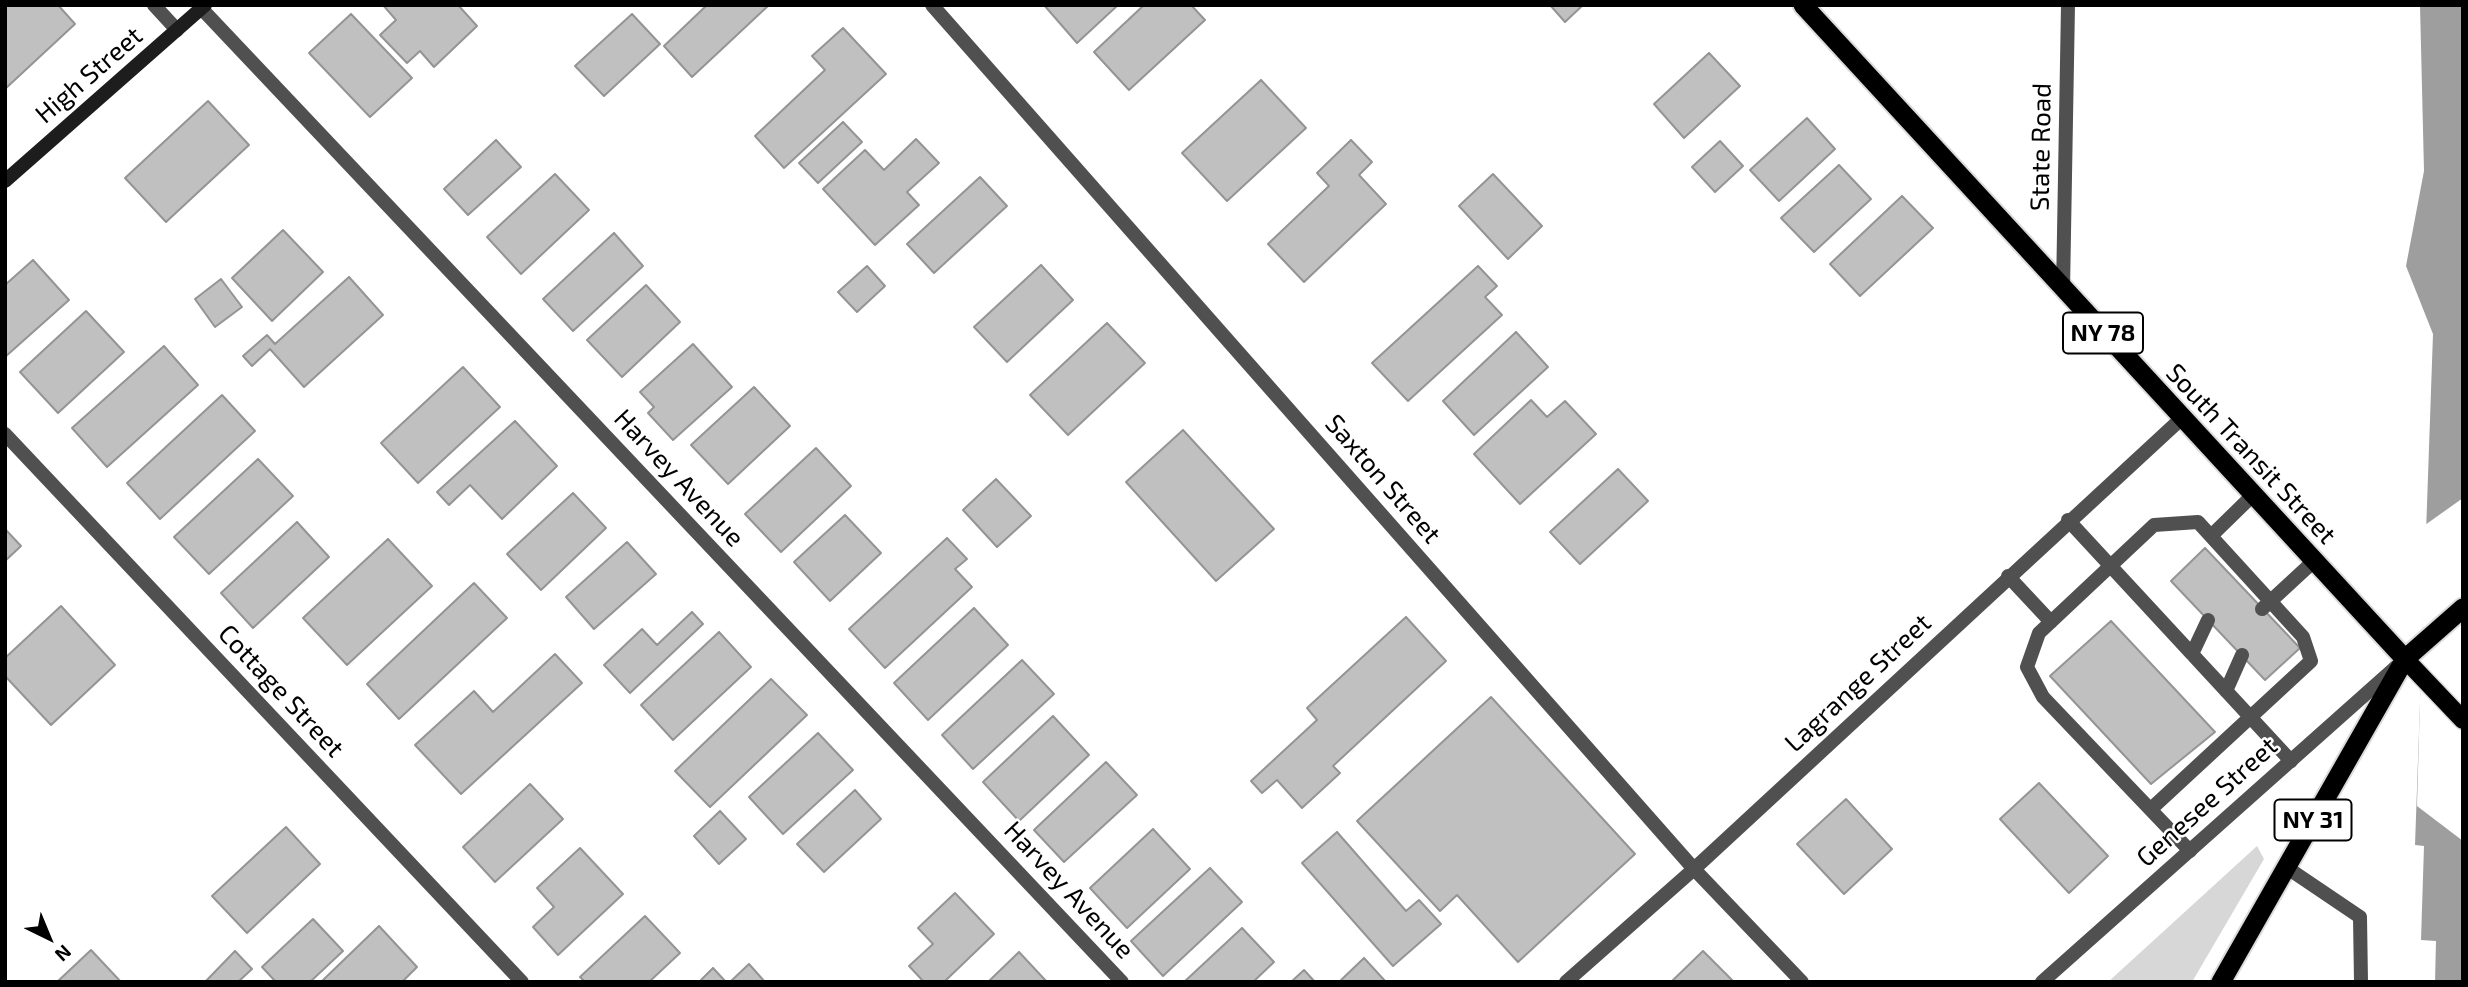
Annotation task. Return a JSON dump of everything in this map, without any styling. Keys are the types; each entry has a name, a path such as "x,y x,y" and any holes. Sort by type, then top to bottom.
{"highway":[{"name":"South Transit Street","path":"1802,5 2405,659"},
{"name":"NY 31","path":"2221,982 2405,659 2463,608"}],"main road":[{"name":"High Street","path":"5,181 203,7"},
{"name":"South Transit Street","path":"2405,659 2463,720"}],"street":[{"path":"154,5 177,30"},
{"name":"Saxton Street","path":"932,5 1694,869 1802,982"},
{"name":"State Road","path":"2063,290 2068,5"},
{"name":"Harvey Avenue","path":"203,7 1122,982"},
{"name":"Lagrange Street","path":"1566,982 1694,869 2068,520 2182,418"},
{"name":"Cottage Street","path":"5,434 522,982"},
{"path":"2211,536 2253,495"},
{"path":"2068,520 2291,761"},
{"path":"2151,809 2252,719 2311,661 2303,637 2266,604 2232,568 2211,536 2197,522 2154,525 2039,633 2028,667 2043,697 2190,851"},
{"path":"2266,604 2314,561"},
{"path":"2008,576 2051,622"},
{"path":"2192,654 2208,620"},
{"path":"2226,691 2242,655"},
{"name":"Genesee Street","path":"2042,982 2405,659"},
{"path":"2286,867 2360,917 2361,982"}],"shaded area":[{"path":"2420,5 2463,5 2463,982 2435,982 2436,941 2421,940 2424,846 2415,845 2433,334 2406,266 2424,171"},
{"path":"2257,846 2264,859 2192,982 2108,982"}],"pier":[{"path":"2463,498 2463,841 2417,806 2425,525"}],"building":[{"path":"5,5 58,5 75,24 5,89"},
{"path":"383,5 458,5 477,26 434,67 420,51 407,63 380,35 396,20"},
{"path":"707,5 769,5 692,77 664,46"},
{"path":"1044,5 1118,5 1077,43"},
{"path":"1144,5 1191,5 1205,20 1129,90 1094,52"},
{"path":"1550,5 1583,5 1565,22"},
{"path":"351,14 412,78 370,117 309,53"},
{"path":"632,14 660,44 604,96 575,66"},
{"path":"843,28 886,74 784,168 755,136 825,70 812,56"},
{"path":"1709,53 1740,86 1684,138 1654,104"},
{"path":"1261,80 1306,128 1227,201 1182,153"},
{"path":"208,101 249,145 166,222 125,178"},
{"path":"1807,118 1835,149 1779,201 1750,170"},
{"path":"843,122 862,142 818,183 799,163"},
{"path":"916,139 939,163 907,192 919,205 875,245 823,189 865,150 884,170"},
{"path":"496,140 521,167 468,215 444,189"},
{"path":"1351,140 1372,162 1359,175 1386,204 1304,282 1268,244 1329,186 1317,173"},
{"path":"1720,141 1743,166 1715,192 1692,167"},
{"path":"1839,165 1871,199 1814,252 1781,218"},
{"path":"555,174 589,210 521,274 487,237"},
{"path":"1493,174 1542,226 1508,259 1459,206"},
{"path":"980,177 1007,206 934,273 907,244"},
{"path":"1902,196 1933,228 1860,296 1830,264"},
{"path":"283,230 323,272 272,321 232,278"},
{"path":"614,233 643,266 573,331 543,299"},
{"path":"33,260 69,300 5,357 5,285"},
{"path":"1041,265 1073,300 1007,362 974,327"},
{"path":"867,266 885,286 857,312 838,292"},
{"path":"1478,266 1497,286 1485,297 1502,315 1408,401 1372,363"},
{"path":"349,277 383,315 304,387 270,349 252,366 243,356 267,335 275,344"},
{"path":"221,279 242,307 215,327 195,299"},
{"path":"646,285 680,322 622,377 587,340"},
{"path":"86,311 124,352 58,413 20,372"},
{"path":"1107,323 1145,363 1068,435 1030,395"},
{"path":"1516,332 1548,367 1474,435 1443,401"},
{"path":"693,344 732,387 673,440 648,413 654,407 640,392"},
{"path":"164,346 198,385 107,467 72,428"},
{"path":"463,367 500,407 418,483 381,443"},
{"path":"754,387 790,426 728,484 691,445"},
{"path":"222,395 255,431 160,519 127,483"},
{"path":"1531,400 1547,417 1565,401 1596,434 1520,504 1474,454"},
{"path":"515,421 557,466 502,519 470,485 449,505 437,492"},
{"path":"1183,430 1274,529 1216,581 1126,482"},
{"path":"816,448 851,486 781,552 745,514"},
{"path":"258,459 293,496 209,574 174,537"},
{"path":"1618,469 1648,501 1580,564 1550,532"},
{"path":"996,479 1031,516 997,547 963,510"},
{"path":"573,493 606,528 541,590 507,554"},
{"path":"845,515 881,553 830,601 794,562"},
{"path":"297,522 329,557 253,628 221,593"},
{"path":"5,529 21,546 5,561"},
{"path":"947,538 967,559 955,569 972,587 885,668 849,629"},
{"path":"388,539 432,586 347,665 303,618"},
{"path":"627,542 656,574 594,629 566,597"},
{"path":"2205,548 2300,648 2265,680 2171,581"},
{"path":"474,583 507,618 399,719 367,684"},
{"path":"61,606 115,665 51,725 5,676 5,658"},
{"path":"974,608 1008,645 928,720 894,683"},
{"path":"692,612 703,624 630,693 604,665 642,629 657,645"},
{"path":"1406,617 1446,661 1333,766 1340,773 1302,808 1277,780 1262,793 1251,781 1317,720 1307,708"},
{"path":"2111,621 2215,732 2151,784 2050,676"},
{"path":"719,632 751,667 673,740 641,705"},
{"path":"555,654 582,683 461,794 415,745 474,691 493,712"},
{"path":"1022,660 1054,694 973,769 942,735"},
{"path":"771,679 807,715 710,807 675,771"},
{"path":"1491,697 1635,854 1518,962 1457,895 1440,911 1357,821"},
{"path":"1053,716 1089,755 1019,821 983,782"},
{"path":"818,733 853,770 783,834 749,797"},
{"path":"1106,762 1137,795 1064,862 1034,830"},
{"path":"2039,783 2108,856 2069,893 2000,819"},
{"path":"530,784 563,819 495,882 463,847"},
{"path":"855,790 881,819 824,872 797,844"},
{"path":"1846,799 1892,849 1844,894 1797,844"},
{"path":"720,811 746,839 719,864 694,836"},
{"path":"286,827 320,864 247,933 212,896"},
{"path":"1153,829 1190,869 1127,928 1090,888"},
{"path":"1337,832 1406,911 1419,900 1441,924 1393,966 1302,863"},
{"path":"580,848 623,894 558,955 533,927 554,907 537,888"},
{"path":"1210,868 1242,902 1163,976 1131,941"},
{"path":"955,893 994,934 944,982 924,982 909,966 933,944 918,928"},
{"path":"645,916 680,953 649,982 585,982 580,977"},
{"path":"313,919 343,951 310,982 276,982 262,967"},
{"path":"379,926 417,967 402,982 321,982"},
{"path":"1242,928 1274,962 1253,982 1184,982"},
{"path":"91,950 121,982 57,982"},
{"path":"235,951 252,969 238,982 205,982"},
{"path":"1703,951 1734,982 1671,982"},
{"path":"1019,952 1047,982 988,982"},
{"path":"1364,958 1386,982 1339,982"},
{"path":"749,964 765,982 730,982"},
{"path":"713,968 726,982 699,982"},
{"path":"1304,970 1315,982 1291,982"}]}
